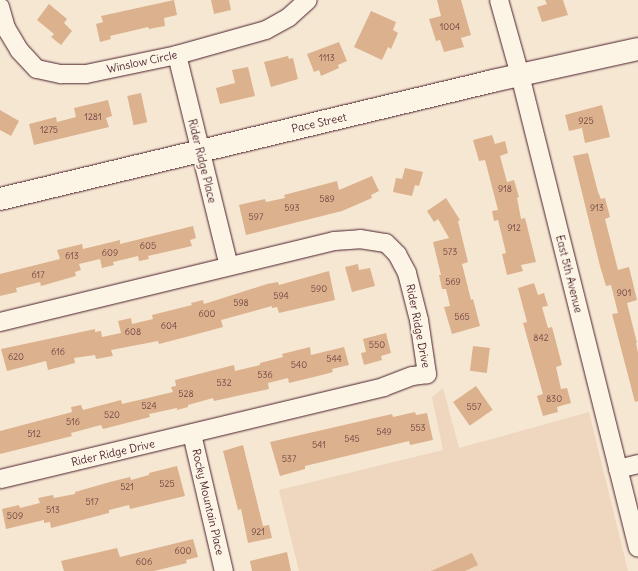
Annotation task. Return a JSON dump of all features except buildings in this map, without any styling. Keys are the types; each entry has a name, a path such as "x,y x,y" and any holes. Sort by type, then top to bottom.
{"main road":[{"name":"Pace Street","path":"0,199 200,150 638,49"}],"street":[{"name":"Winslow Circle","path":"0,7 6,28 19,50 37,69 61,74 86,74 177,55 266,30 288,17 308,0"},
{"name":"East 5th Avenue","path":"499,0 520,75 638,548"},
{"name":"Rider Ridge Place","path":"177,55 228,266"},
{"name":"Rider Ridge Drive","path":"0,322 334,241 360,239 386,243 397,254 407,273 419,320 427,374 412,376 384,387 0,479"},
{"name":"Rocky Mountain Place","path":"192,434 224,571"},
{"path":"618,470 638,464"}],"shaded area":[{"path":"443,388 459,448 589,412 628,571 299,571 279,490 443,450 432,397"}]}
